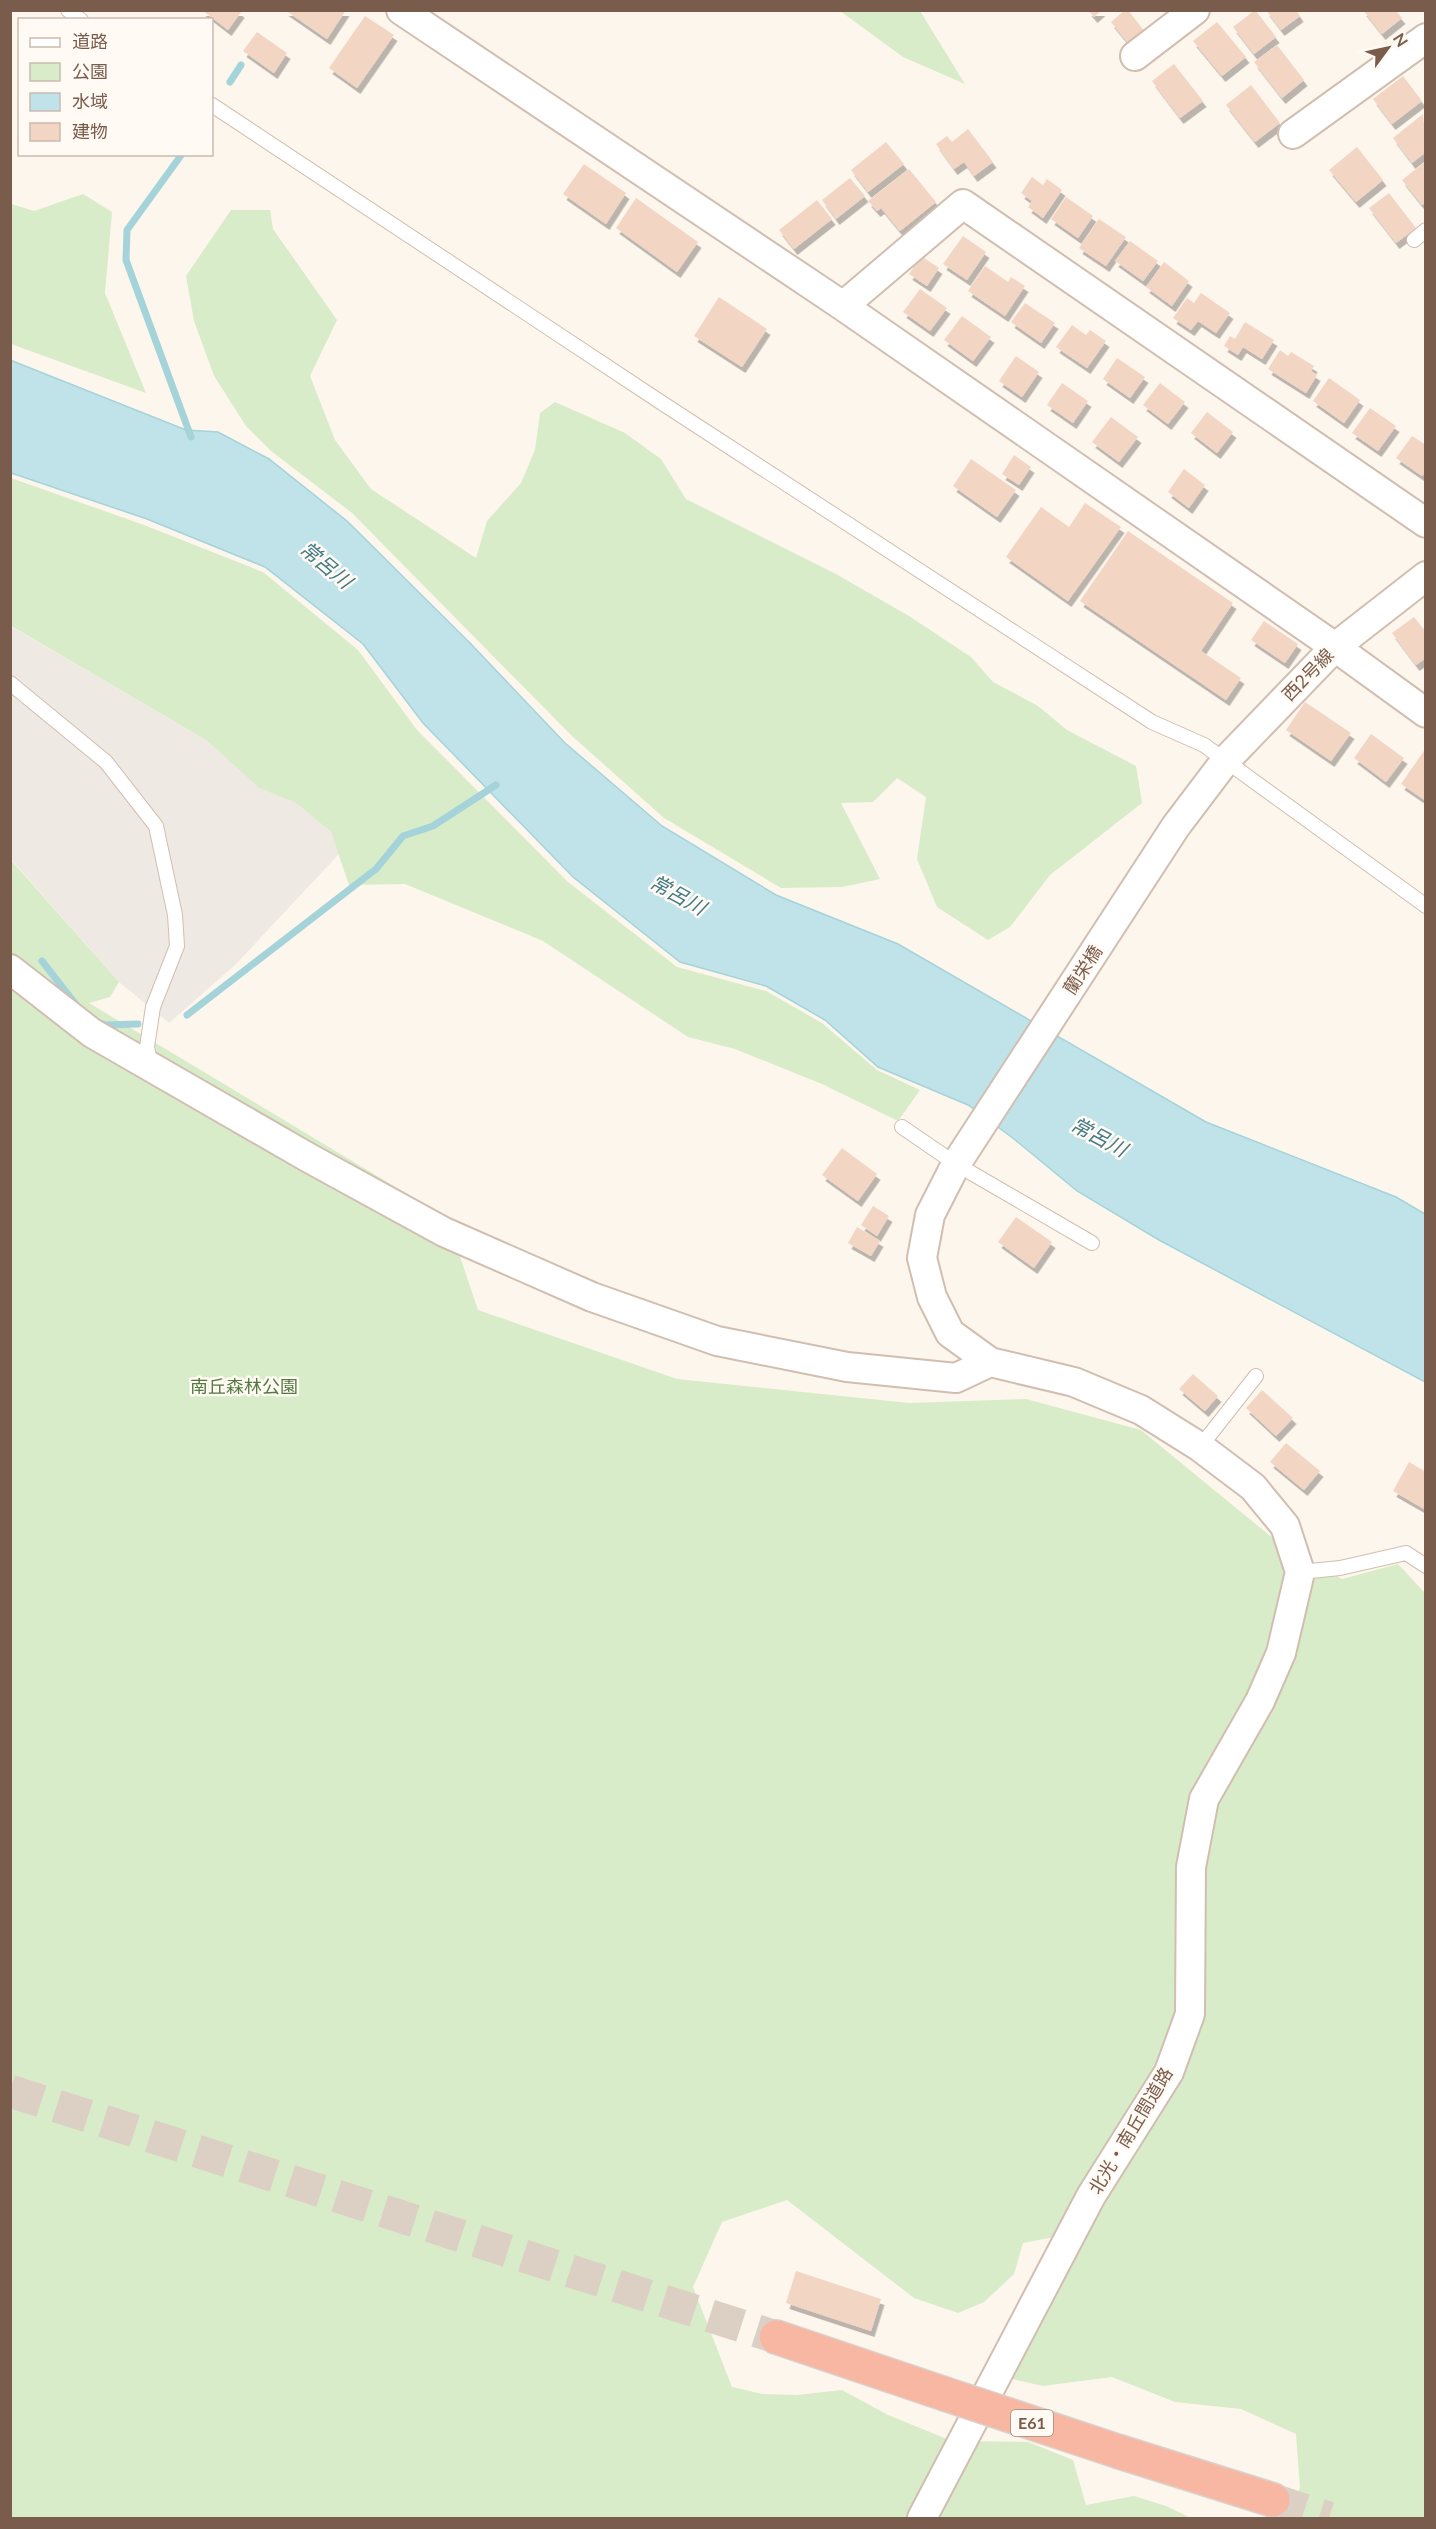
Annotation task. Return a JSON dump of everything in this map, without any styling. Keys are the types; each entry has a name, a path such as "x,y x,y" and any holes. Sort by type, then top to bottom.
{"highway":[{"name":"E61","path":"776,2337 1120,2452 1273,2500"}],"street":[{"path":"401,10 843,306 1335,647 1420,701"},
{"path":"1135,56 1195,10"},
{"path":"1293,134 1422,48"},
{"path":"843,306 963,204 1425,523"},
{"name":"西2号線","path":"1204,788 1226,760 1335,647 1425,576"},
{"name":"蘭栄橋","path":"990,1362 950,1333 932,1297 922,1258 930,1215 960,1159 1176,826 1204,788"},
{"path":"10,969 92,1033 444,1232 592,1297 717,1341 847,1367 956,1378 990,1362 1074,1382 1141,1410 1200,1447 1253,1487 1285,1526 1300,1572"},
{"name":"北光・南丘間道路","path":"922,2518 1091,2196 1169,2072 1190,2014 1191,1867 1204,1799 1260,1701 1281,1653 1300,1572"}],"lane":[{"path":"213,106 718,440 1152,722 1204,745 1425,906"},
{"path":"1414,240 1425,230"},
{"path":"10,682 106,762 156,826 175,915 177,946 153,1007 147,1047 152,1067"},
{"path":"902,1127 960,1159 1092,1242"},
{"path":"1200,1447 1256,1376"},
{"path":"1300,1572 1340,1568 1406,1553 1425,1566"}],"shaded area":[{"path":"10,626 206,740 259,788 296,803 331,832 339,854 236,964 169,1023 119,982 11,859"}],"green space":[{"path":"840,11 920,11 965,84 903,57"},
{"path":"83,194 112,212 105,293 146,393 11,344 11,204 34,211"},
{"path":"231,210 270,210 273,229 337,320 310,376 335,440 371,489 476,558 487,521 521,483 535,450 540,413 555,402 625,433 661,459 686,499 836,574 909,616 971,657 993,682 1038,706 1067,730 1136,766 1142,803 1050,875 1010,927 988,940 937,907 917,859 926,797 897,778 873,802 841,803 880,879 842,887 781,888 664,818 572,736 352,513 271,451 246,426 214,376 194,321 186,276"},
{"path":"11,478 144,525 263,572 358,650 417,730 568,882 677,967 766,991 822,1023 877,1070 920,1090 898,1121 822,1084 735,1049 688,1037 543,941 405,884 349,885 331,832 296,803 259,788 206,740 11,626"},
{"name":"南丘森林公園","path":"10,859 119,982 110,997 89,1003 447,1218 478,1310 677,1379 909,1403 1026,1399 1141,1430 1280,1544 1342,1579 1398,1564 1425,1593 1425,2518 1287,2518 1300,2488 1296,2434 1241,2409 1175,2402 1112,2377 1043,2386 1012,2379 1069,2259 1054,2237 1023,2243 1014,2274 984,2302 958,2313 914,2298 787,2200 722,2222 693,2287 732,2387 762,2394 797,2395 842,2390 888,2415 952,2441 1028,2442 1073,2460 1086,2505 1134,2496 1166,2506 1191,2518 11,2518"}],"water":[{"name":"常呂川","path":"10,360 186,430 218,432 269,459 347,521 471,644 565,743 662,826 776,895 898,944 1206,1122 1396,1197 1425,1214 1425,1382 1159,1240 1077,1191 1014,1139 968,1105 878,1067 825,1020 766,986 680,962 573,877 423,723 363,644 265,567 147,519 11,473"}],"building":[{"path":"202,10 239,10 241,12 228,30"},
{"path":"285,10 346,10 327,39"},
{"path":"1088,10 1102,10 1094,17"},
{"path":"1128,10 1145,32 1129,44 1111,22"},
{"path":"1255,10 1276,37 1254,54 1233,27"},
{"path":"1266,10 1296,10 1300,16 1281,30"},
{"path":"1363,10 1395,10 1402,18 1382,34"},
{"path":"365,16 394,35 357,88 329,68"},
{"path":"1217,22 1246,57 1222,76 1193,41"},
{"path":"257,32 287,53 274,73 243,51"},
{"path":"1277,45 1304,80 1282,98 1254,62"},
{"path":"1174,64 1203,101 1180,118 1152,81"},
{"path":"1403,76 1422,101 1392,124 1373,99"},
{"path":"1251,85 1280,123 1255,142 1226,105"},
{"path":"1423,114 1426,152 1412,163 1393,138"},
{"path":"968,129 993,162 974,176 964,162 954,169 936,144 947,136 952,142"},
{"path":"886,142 904,164 868,192 851,170"},
{"path":"1357,147 1383,180 1356,202 1329,170"},
{"path":"1426,161 1426,202 1422,205 1402,180"},
{"path":"584,164 626,193 606,224 563,194"},
{"path":"909,169 936,202 900,231 881,208 877,211 868,201"},
{"path":"1032,177 1043,185 1047,179 1062,190 1043,218 1028,207 1032,201 1021,193"},
{"path":"850,178 865,196 836,219 822,200"},
{"path":"1389,193 1416,228 1396,243 1369,208"},
{"path":"1066,197 1093,216 1078,238 1051,219"},
{"path":"636,198 698,242 677,272 616,228"},
{"path":"817,200 832,219 794,249 779,230"},
{"path":"1099,219 1126,237 1106,266 1079,248"},
{"path":"963,236 986,252 967,280 943,264"},
{"path":"1130,241 1158,261 1143,281 1115,261"},
{"path":"921,256 939,268 927,286 909,274"},
{"path":"1164,262 1189,281 1172,306 1146,287"},
{"path":"985,266 1008,282 1011,277 1025,286 1005,316 968,291"},
{"path":"920,289 947,308 930,331 903,312"},
{"path":"1201,293 1230,313 1216,333 1198,321 1191,330 1173,318 1187,298 1194,303"},
{"path":"719,297 767,329 742,367 694,336"},
{"path":"1025,303 1055,323 1041,343 1011,322"},
{"path":"962,316 991,337 973,361 944,340"},
{"path":"1245,322 1274,340 1262,359 1243,347 1238,355 1224,346 1230,336 1235,339"},
{"path":"1072,325 1086,335 1090,330 1106,341 1087,368 1056,347"},
{"path":"1280,350 1288,356 1291,352 1314,366 1311,371 1317,375 1306,393 1268,369"},
{"path":"1016,356 1039,372 1022,397 999,381"},
{"path":"1117,358 1145,377 1130,398 1103,379"},
{"path":"1329,378 1360,400 1344,423 1313,401"},
{"path":"1062,383 1088,401 1073,423 1047,405"},
{"path":"1160,383 1185,402 1168,424 1143,405"},
{"path":"1370,408 1396,426 1378,451 1352,433"},
{"path":"1207,412 1233,432 1217,453 1191,433"},
{"path":"1111,417 1138,437 1119,462 1092,442"},
{"path":"1412,436 1426,445 1426,471 1422,476 1396,458"},
{"path":"1014,455 1031,467 1019,485 1002,474"},
{"path":"971,459 1016,490 997,517 953,486"},
{"path":"1184,469 1205,485 1189,508 1168,492"},
{"path":"1085,503 1121,527 1068,601 1006,557 1041,507 1069,527"},
{"path":"1128,531 1233,603 1201,651 1241,678 1226,700 1080,601"},
{"path":"1414,617 1426,632 1426,658 1416,665 1392,633"},
{"path":"1264,621 1298,644 1285,663 1251,640"},
{"path":"1305,702 1351,733 1331,761 1286,730"},
{"path":"1371,734 1404,758 1386,782 1354,758"},
{"path":"1426,748 1426,801 1401,784"},
{"path":"842,1148 877,1174 858,1201 822,1175"},
{"path":"873,1206 889,1216 877,1236 861,1225"},
{"path":"1016,1217 1052,1242 1034,1268 998,1242"},
{"path":"857,1227 880,1241 871,1256 848,1243"},
{"path":"1193,1374 1218,1396 1205,1411 1179,1389"},
{"path":"1262,1390 1293,1418 1276,1436 1246,1408"},
{"path":"1286,1443 1320,1471 1304,1490 1270,1462"},
{"path":"1409,1462 1426,1472 1426,1510 1393,1491"},
{"path":"796,2271 881,2299 871,2331 786,2303"}],"waterway":[{"path":"230,82 241,65"},
{"path":"181,156 127,230 126,260 191,437"},
{"path":"187,1015 376,869 403,836 433,826 496,785"},
{"path":"42,961 77,1006"},
{"path":"100,1023 105,1025 138,1024"}],"tunnel":[{"path":"10,2091 776,2337"},
{"path":"1273,2500 1329,2518"}]}
